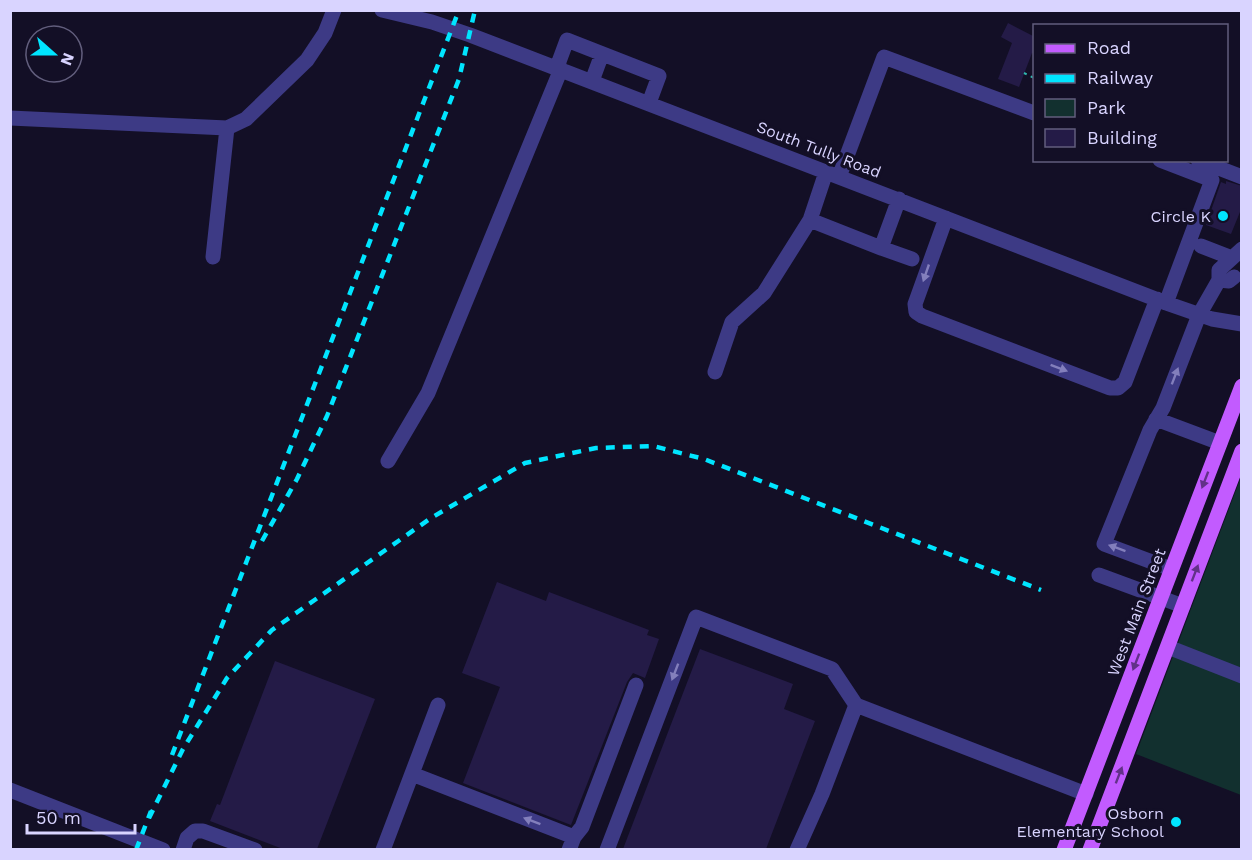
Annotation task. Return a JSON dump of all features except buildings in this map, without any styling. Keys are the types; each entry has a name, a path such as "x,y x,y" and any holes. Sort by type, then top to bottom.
{"main road":[{"name":"West Main Street","path":"1064,849 1242,386"},
{"path":"1090,849 1242,451"}],"street":[{"path":"10,118 227,128 246,118 306,60 325,33 334,10"},
{"name":"South Tully Road","path":"382,10 470,34 1161,301 1220,321 1242,324"},
{"path":"388,461 428,393 559,68 567,40 659,76 649,103"},
{"path":"592,81 602,54"},
{"path":"715,372 732,322 764,293 810,220 884,57 1033,108"},
{"path":"213,257 227,128"},
{"path":"946,218 915,304 916,312 1110,388 1118,388 1125,382 1212,180 1165,162"},
{"path":"1203,162 1242,177"},
{"path":"881,248 899,200"},
{"path":"810,220 912,260"},
{"path":"1201,246 1237,253"},
{"path":"1172,569 1104,544 1150,430 1163,408 1199,315 1219,280 1219,270 1237,253"},
{"path":"1219,280 1229,281 1234,277"},
{"path":"1156,419 1220,443"},
{"path":"1099,575 1183,606"},
{"path":"607,849 696,617 832,669 856,705 1086,794"},
{"path":"1167,647 1242,676"},
{"path":"412,774 572,843 582,827 636,685"},
{"path":"383,849 438,705"},
{"path":"797,849 822,794 856,705"},
{"path":"10,790 163,849"},
{"path":"183,849 187,838 195,831 203,831 255,849"}],"path":[{"path":"1024,73 1033,77"}],"green space":[{"path":"1241,477 1241,795 1136,754"}],"railway":[{"path":"172,755 459,10"},
{"path":"262,541 297,479 327,416 459,79 475,10"},
{"path":"149,818 183,749 227,678 272,630 431,518 525,463 596,448 653,446 704,459 1041,590"},
{"path":"136,850 151,811"}],"place":[{"name":"Circle K","path":"1223,216"},
{"name":"Osborn Elementary School","path":"1176,822"}]}
